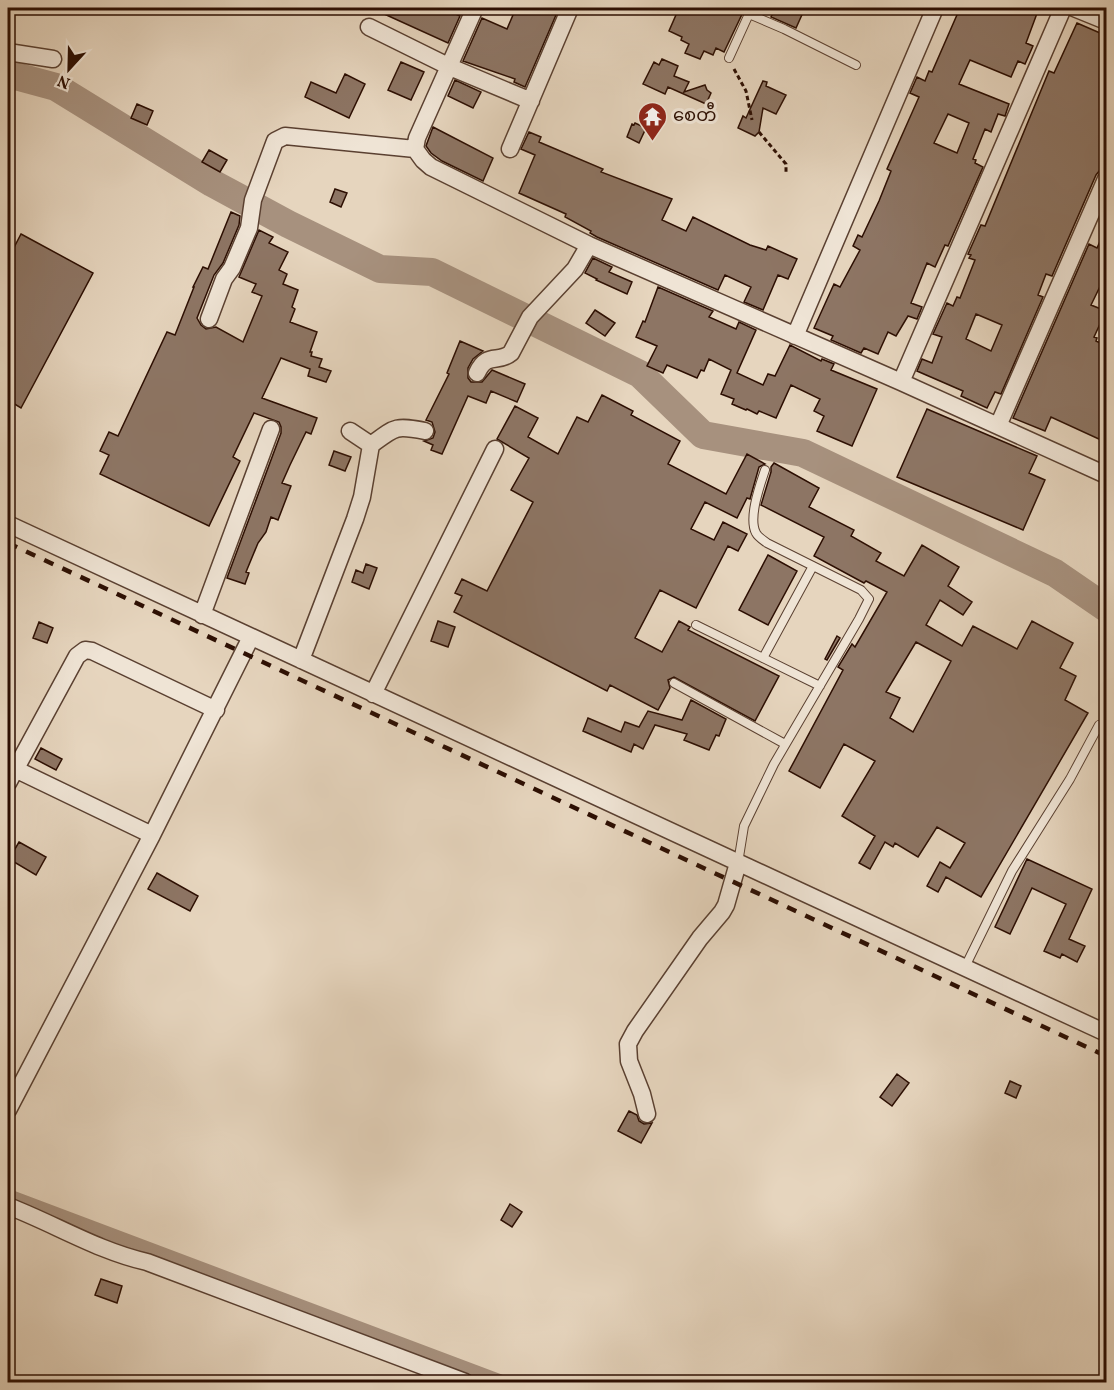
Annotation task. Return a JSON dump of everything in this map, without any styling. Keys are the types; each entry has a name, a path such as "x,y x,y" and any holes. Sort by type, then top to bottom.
{"street":[{"path":"475,8 417,138 415,149 431,167 589,245 998,426 1105,469"},
{"path":"510,149 570,8"},
{"path":"795,336 935,8"},
{"path":"901,382 1063,8"},
{"path":"1074,8 1107,21"},
{"path":"369,27 450,67 531,101"},
{"path":"8,52 53,59"},
{"path":"209,319 224,279 232,268 249,228 253,200 275,141 291,137 415,149"},
{"path":"998,426 1107,179"},
{"path":"477,373 484,362 491,358 507,356 530,317 575,269 589,245"},
{"path":"301,660 358,512 371,445 396,428 404,427 425,431"},
{"path":"202,615 272,429"},
{"path":"350,431 371,445"},
{"path":"373,694 495,449"},
{"path":"8,524 1107,1033"},
{"path":"8,1110 152,835 251,637"},
{"path":"152,835 11,776 77,656 85,650 92,651 216,710"},
{"path":"647,1114 629,1061 628,1044 700,938 726,905 738,863"},
{"path":"8,1206 112,1253 147,1262 465,1383"}],"lane":[{"path":"729,58 751,11 856,65"},
{"path":"738,863 744,826 785,744 869,599 861,590 767,543 756,534 754,501 765,470"},
{"path":"763,658 813,566"},
{"path":"696,625 820,687"},
{"path":"674,683 785,744"},
{"path":"965,967 1012,871 1070,780 1099,724"}],"path":[{"path":"729,58 746,91 752,120"},
{"path":"759,132 786,164 786,174"}],"building":[{"path":"371,8 451,8 449,11 460,16 448,43"},
{"path":"516,8 559,8 525,87 514,82 515,79 463,61 482,18 507,29"},
{"path":"679,8 745,8 724,52 716,48 713,55 704,51 700,59 685,53 689,44 681,40 682,37 669,31"},
{"path":"776,8 805,8 796,28 771,17"},
{"path":"960,8 1039,8 1026,43 1033,46 1025,64 1018,61 1011,77 970,60 959,84 1009,104 1005,116 998,114 991,132 985,129 973,159 976,160 975,163 983,167 948,246 945,245 935,267 927,263 911,303 922,307 917,319 908,316 896,336 888,332 878,354 864,348 861,353 831,340 833,336 814,328 834,284 840,287 860,250 853,246 858,235 862,237 879,201 891,171 887,169 919,97 910,93 917,77 925,81 929,71 932,72","holes":["948,114 969,123 957,153 934,143"]},
{"path":"1077,23 1107,36 1107,169 1100,170 1096,175 1052,276 1046,274 1038,295 1043,297 1001,394 995,392 987,408 961,396 963,391 917,371 922,359 932,363 942,337 933,334 947,303 953,306 957,297 960,298 975,260 969,258 971,255 968,254 981,225 985,226 1049,71 1054,73","holes":["976,314 1002,325 991,351 966,339"]},
{"path":"662,59 678,66 674,76 689,82 684,92 705,85 711,93 706,104 668,87 665,94 643,84 654,62 659,65"},
{"path":"401,62 424,72 411,100 388,90"},
{"path":"345,74 365,84 349,118 305,97 311,82 336,93"},
{"path":"455,80 481,92 473,108 448,96"},
{"path":"763,81 767,82 766,86 786,95 776,114 763,108 759,132 755,136 738,128 743,116 746,118"},
{"path":"137,104 153,111 147,125 131,118"},
{"path":"632,124 646,128 639,143 627,137"},
{"path":"433,127 493,158 483,181 442,161 431,153 426,146"},
{"path":"529,132 541,137 539,142 603,169 601,172 672,199 662,220 686,231 693,217 750,245 766,250 768,246 797,259 788,279 778,275 763,310 744,302 751,287 725,275 718,290 597,237 590,233 591,231 565,217 566,214 519,193 535,155 521,149"},
{"path":"209,150 227,160 220,172 202,162"},
{"path":"335,189 347,193 341,207 330,202"},
{"path":"231,212 240,216 239,225 223,263 214,275 197,318 201,325 206,329 216,327 243,342 262,296 252,292 256,284 239,277 259,230 273,237 269,243 288,252 279,270 287,274 283,284 298,290 290,322 317,332 310,352 312,352 311,356 322,359 319,367 331,371 326,382 308,376 310,369 281,358 262,398 317,418 311,434 306,432 282,483 291,486 278,520 271,517 266,532 258,543 246,572 249,573 245,584 227,578 281,433 279,422 254,413 233,457 240,461 209,526 100,474 109,455 100,451 109,432 118,436 167,332 175,335 193,287 203,267 208,269"},
{"path":"1107,226 1107,272 1091,305 1106,311 1094,337 1097,338 1096,341 1107,346 1107,428 1101,440 1051,417 1045,431 1013,418 1089,244 1097,248"},
{"path":"21,234 93,273 21,408 8,400 8,259"},
{"path":"593,258 612,267 609,272 632,282 627,294 585,273"},
{"path":"658,287 713,311 709,317 736,329 739,322 756,330 737,373 763,385 768,374 775,376 790,345 821,361 822,359 834,364 831,370 877,389 852,446 817,431 824,416 814,411 820,399 791,385 776,418 759,411 757,414 732,404 734,399 721,394 731,370 709,359 704,371 701,370 697,378 667,365 663,373 647,366 657,346 636,337 643,321 645,322"},
{"path":"595,310 615,323 605,336 586,323"},
{"path":"460,341 483,351 473,359 468,368 468,378 471,382 482,382 492,370 525,384 517,402 491,391 486,403 468,396 442,454 431,450 433,445 424,441 433,438 435,432 432,422 426,420 449,374 447,373"},
{"path":"602,395 633,411 631,415 680,441 668,464 726,494 747,454 765,464 759,467 750,499 747,498 737,518 705,502 691,529 714,540 723,522 747,534 738,551 728,546 696,608 660,590 635,638 662,652 679,621 690,627 688,630 779,676 755,721 674,677 668,680 670,688 658,710 610,685 607,691 454,612 462,596 455,593 462,579 487,591 533,502 511,490 529,458 497,439 515,406 538,418 528,437 558,454 577,417 588,422"},
{"path":"927,409 1037,456 1029,473 1045,480 1023,530 897,477"},
{"path":"334,451 351,457 345,471 329,465"},
{"path":"774,463 819,488 809,507 854,530 851,536 881,553 876,561 904,576 922,545 959,567 948,586 972,602 963,615 940,600 926,625 962,646 973,626 1017,649 1032,621 1073,643 1060,668 1076,676 1065,700 1088,713 981,897 946,877 938,892 927,886 940,862 950,868 965,843 937,827 918,857 895,843 893,847 885,842 870,869 859,863 875,836 842,816 875,761 844,744 820,788 789,771 843,670 838,667 852,644 855,647 887,592 866,581 864,583 814,556 824,537 761,505","holes":["916,642 951,661 913,732 890,718 900,698 886,692"]},
{"path":"768,555 797,571 768,625 739,610"},
{"path":"366,564 377,568 369,589 352,582 356,570 363,573"},
{"path":"438,621 455,627 448,647 431,641"},
{"path":"39,622 53,628 47,643 33,638"},
{"path":"837,636 840,638 827,660 825,659"},
{"path":"691,700 726,719 719,736 716,735 709,750 684,740 687,734 655,725 643,749 634,744 631,752 583,731 588,718 621,732 625,722 639,727 648,711 682,720"},
{"path":"41,748 62,759 56,770 35,759"},
{"path":"19,842 46,857 36,875 9,859"},
{"path":"1027,859 1092,889 1069,939 1085,946 1077,962 1062,954 1060,958 1044,951 1066,904 1032,888 1010,934 995,927"},
{"path":"157,873 198,896 190,911 148,889"},
{"path":"897,1074 909,1083 892,1106 880,1097"},
{"path":"1010,1081 1021,1086 1016,1098 1005,1093"},
{"path":"629,1111 637,1115 639,1121 644,1124 652,1123 641,1143 618,1131"},
{"path":"510,1204 522,1212 512,1227 501,1220"},
{"path":"101,1279 122,1286 117,1303 95,1295"}],"waterway":[{"path":"8,74 56,87 212,183 288,224 380,269 432,272 640,374 703,435 803,453 1055,573 1106,608"},
{"path":"8,1197 499,1382"}],"railway":[{"path":"8,543 1106,1056"}],"place":[{"name":"စေတီ","path":"652,142"}]}
